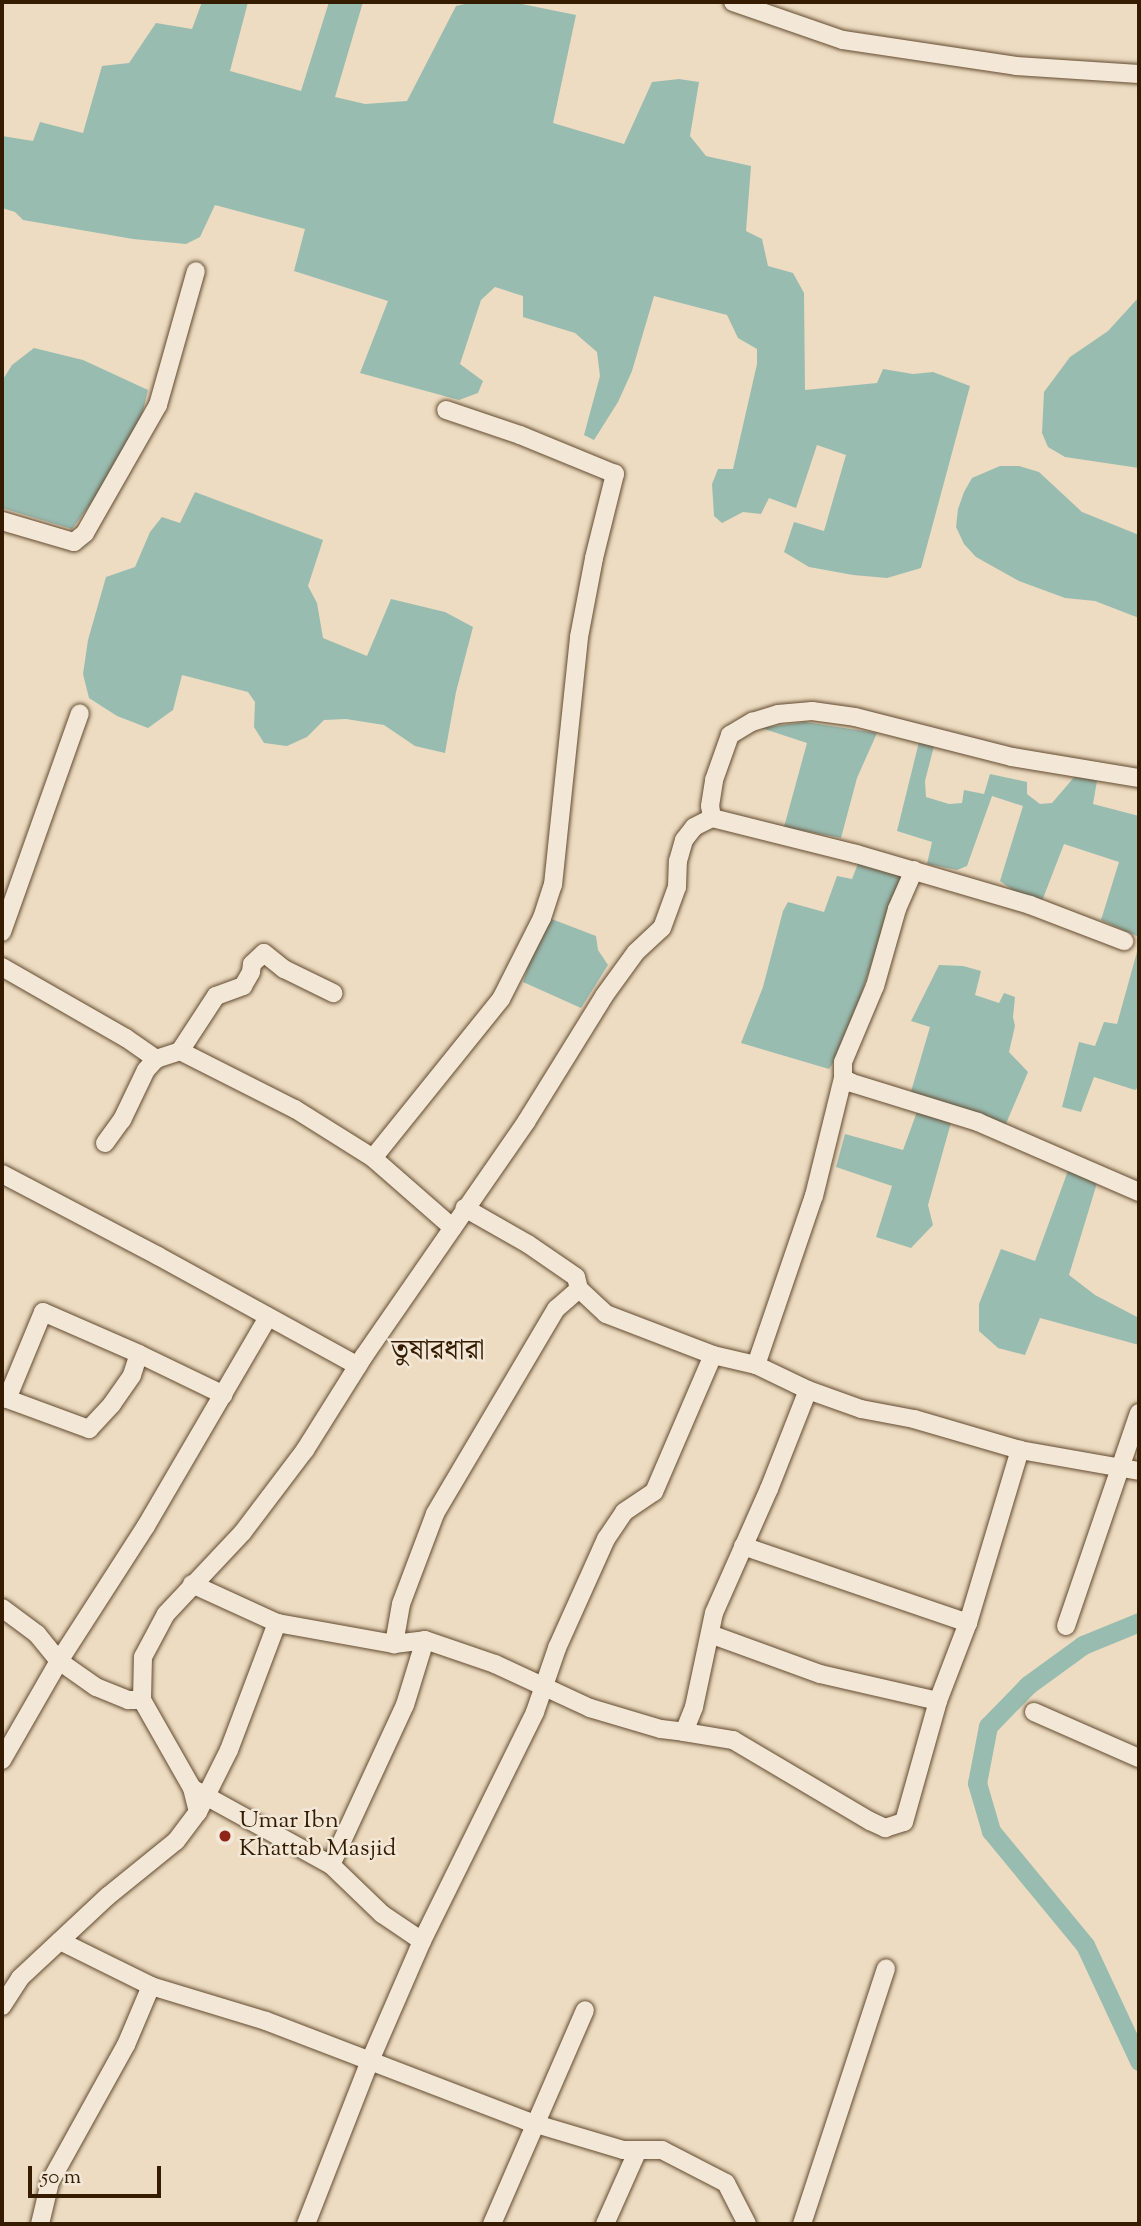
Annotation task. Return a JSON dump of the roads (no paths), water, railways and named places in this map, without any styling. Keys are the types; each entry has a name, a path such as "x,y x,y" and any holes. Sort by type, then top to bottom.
{"street":[{"path":"733,2 843,40 1016,66 1139,74"},
{"path":"2,521 74,541 85,533 158,405 197,271"},
{"path":"373,1158 500,999 542,918 553,885 579,638 594,558 615,474 520,435 446,410"},
{"path":"712,818 710,806 714,780 730,735 752,722 778,714 812,711 855,716 1012,757 1139,778"},
{"path":"2,932 80,713"},
{"path":"422,1941 382,1914 331,1865 198,1791 142,1700 143,1657 166,1614 243,1532 305,1450 358,1366 526,1122 604,996 636,952 662,928 677,887 678,861 684,840 695,827 712,818 914,870 1030,905 1124,941"},
{"path":"756,1365 814,1196 843,1078 843,1062 875,986 897,909 914,870"},
{"path":"105,1143 122,1120 146,1070 156,1059 180,1051 216,996 243,986 251,972 252,964 264,953 284,969 333,993"},
{"path":"2,967 126,1038 156,1059"},
{"path":"180,1051 295,1109 373,1158 453,1228"},
{"path":"843,1078 978,1122 1006,1137 1139,1192"},
{"path":"2,1174 358,1366"},
{"path":"465,1208 528,1244 576,1277 579,1289 606,1314 713,1355 756,1365 808,1390 861,1409 914,1419 1020,1450 1139,1471"},
{"path":"394,1644 401,1604 435,1514 556,1309 579,1289"},
{"path":"139,1354 132,1375 112,1404 89,1429 4,1398 43,1312 139,1354 224,1395"},
{"path":"2,1760 60,1661 146,1526 268,1317"},
{"path":"306,2224 369,2063 422,1941 535,1712 557,1647 606,1539 624,1512 654,1492 713,1355"},
{"path":"684,1732 694,1707 714,1613 808,1390"},
{"path":"1066,1626 1139,1413"},
{"path":"192,1584 277,1623 394,1644 425,1640 495,1664 590,1708 661,1729 733,1740 870,1821 893,1828 904,1822 938,1701 968,1623 1020,1450"},
{"path":"743,1545 968,1623"},
{"path":"2,1608 37,1633 60,1661 96,1687 128,1700 142,1700"},
{"path":"2,2006 20,1978 108,1896 176,1841 198,1812 198,1791 229,1750 277,1623"},
{"path":"710,1634 820,1674 938,1701"},
{"path":"331,1865 405,1705 425,1640"},
{"path":"1034,1712 1139,1759"},
{"path":"60,1941 151,1986 266,2021 369,2063 534,2123 623,2150 662,2150 726,2183 747,2224"},
{"path":"802,2224 886,1968"},
{"path":"40,2224 50,2182 126,2045 151,1986"},
{"path":"492,2224 585,2010"},
{"path":"605,2224 638,2150"}],"water":[{"path":"202,2 248,2 230,71 301,91 329,2 363,2 335,97 365,104 407,101 456,6 474,2 512,2 576,15 553,123 624,144 652,82 679,79 699,82 690,136 706,156 751,166 746,231 762,239 768,266 793,273 804,293 805,390 877,383 883,369 913,374 933,372 970,386 921,568 887,578 853,575 809,567 784,552 794,522 824,531 846,455 817,445 796,508 769,498 761,514 743,512 722,523 714,516 712,484 718,469 733,469 757,364 757,349 738,338 727,315 654,296 632,371 618,402 594,440 584,435 600,376 597,352 575,333 523,317 523,296 495,287 481,300 460,364 483,381 478,393 459,400 360,373 388,301 294,271 305,229 215,205 200,237 186,244 133,239 23,220 15,212 2,208 2,136 33,141 40,122 83,133 102,66 129,63 156,23 192,29"},
{"path":"1139,297 1139,468 1065,457 1048,447 1042,433 1044,392 1070,357 1108,331"},
{"path":"34,348 83,360 148,390 142,415 105,484 72,529 2,508 2,381 12,365"},
{"path":"1000,466 1019,466 1039,472 1082,512 1139,535 1139,618 1095,601 1065,598 1019,581 976,557 964,544 956,527 964,492 972,478"},
{"path":"195,492 323,540 308,586 317,603 323,638 367,656 391,599 445,612 473,627 456,692 445,753 415,746 384,725 346,719 324,720 307,737 287,746 264,743 254,727 255,702 248,692 182,675 173,710 148,728 117,716 89,698 83,674 88,640 106,577 135,567 150,532 162,517 180,523"},
{"path":"805,722 877,733 857,778 841,838 784,827 807,743 761,728"},
{"path":"919,742 934,746 925,781 926,797 949,804 962,803 964,790 984,794 990,774 1027,782 1027,794 1040,804 1052,803 1076,775 1097,781 1093,804 1139,816 1139,937 1101,920 1119,862 1064,844 1042,901 1017,893 1000,881 1023,806 992,796 967,866 957,870 927,864 932,842 897,831"},
{"path":"859,861 904,874 844,1046 829,1069 741,1043 763,987 783,911 788,902 824,912 837,876 852,879"},
{"path":"549,918 596,936 598,950 608,965 581,1008 523,982 537,940"},
{"path":"1137,952 1139,1087 1135,1090 1094,1077 1081,1112 1062,1107 1079,1042 1095,1046 1104,1022 1117,1024"},
{"path":"939,965 963,966 981,971 975,995 999,1003 1004,993 1015,997 1015,1026 1009,1052 1028,1072 1005,1126 910,1095 930,1027 911,1021"},
{"path":"918,1109 952,1119 928,1205 933,1225 911,1248 876,1237 892,1186 836,1167 845,1134 903,1150"},
{"path":"1069,1168 1097,1183 1069,1275 1095,1295 1139,1318 1139,1345 1040,1318 1025,1355 998,1348 979,1331 979,1304 1001,1249 1035,1261"}],"waterway":[{"path":"1139,1622 1083,1645 1028,1685 988,1726 977,1783 991,1831 1085,1945 1139,2061"}],"place":[{"name":"Umar Ibn Khattab Masjid","path":"225,1836"}],"district":[{"name":"তুষারধারা","path":"438,1352"}]}
